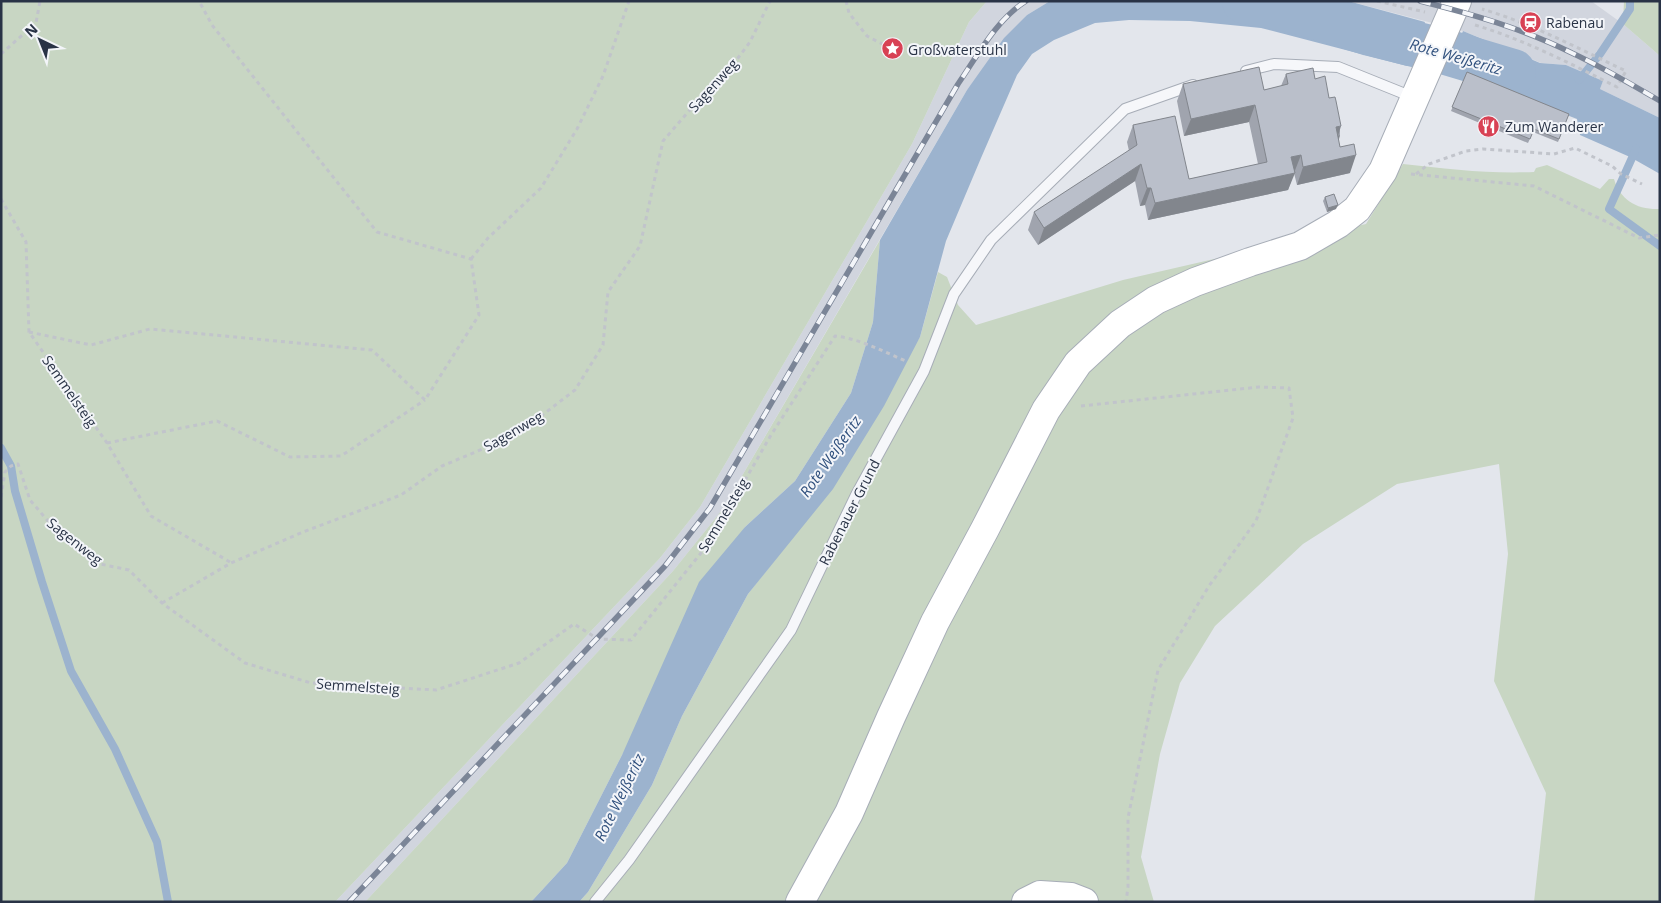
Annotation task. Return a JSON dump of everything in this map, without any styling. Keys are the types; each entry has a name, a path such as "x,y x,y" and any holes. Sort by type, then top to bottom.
{"street":[{"path":"800,902 849,813 890,717 935,622 1046,410 1078,363 1120,324 1156,300 1195,282 1300,246 1338,224 1357,209 1383,171 1429,68 1458,13"},
{"path":"1026,902 1040,895 1071,897 1084,902"}],"lane":[{"path":"1237,73 1274,64 1338,67 1416,98"},
{"name":"Rabenauer Grund","path":"595,902 629,860 791,630 856,495 924,371 954,294 991,240 1125,109 1200,82"}],"path":[{"path":"1,54 36,23 40,1"},
{"path":"199,1 212,25 377,232 471,259"},
{"path":"107,443 217,421 290,456 341,456 425,400 479,315 471,259 488,238 541,188 567,146 603,76 629,1"},
{"name":"Sagenweg","path":"231,563 303,532 401,495 442,466 485,448 532,423 575,390 603,345 608,292 640,246 663,141 695,104 732,66 750,42 770,1"},
{"path":"846,1 849,13 867,36 892,49"},
{"path":"1377,1 1458,13 1513,18 1576,46 1626,72 1618,87 1566,60 1458,13"},
{"path":"1416,175 1429,164 1466,151 1483,149 1554,154 1575,148 1612,166 1620,174 1642,184"},
{"path":"1383,171 1534,186 1639,238 1659,235"},
{"path":"1,199 26,242 29,332 91,344 150,329 372,350 425,400"},
{"name":"Semmelsteig","path":"29,332 107,443 151,516 231,563"},
{"name":"Semmelsteig","path":"162,603 245,663 311,683 436,690 519,664 574,624 598,639 631,640 709,543 771,435 835,336 864,342 911,364"},
{"path":"1046,410 1258,387 1289,388 1293,418 1256,521 1209,586 1158,670 1128,818 1128,887 1126,902"},
{"name":"Sagenweg","path":"1,497 4,472 10,466 18,464 30,500 54,528 100,564 130,570 162,603"},
{"path":"162,603 231,563"}],"shaded area":[{"path":"987,1 1050,1 1027,15 967,90 722,510 673,571 365,902 335,902 660,558 700,507 912,144 969,22"},
{"path":"1348,1 1591,1 1623,24 1660,56 1660,118 1600,89 1603,81 1566,65 1541,63 1463,31"}],"green space":[{"path":"1,1 987,1 969,22 912,144 700,507 660,558 335,902 1,902"},
{"path":"1624,1 1660,1 1660,56 1623,24"},
{"path":"1403,164 1468,171 1501,172 1534,172 1536,168 1547,165 1600,189 1609,179 1614,179 1620,193 1631,202 1644,208 1660,209 1660,902 1534,902 1546,793 1494,681 1508,554 1499,464 1397,484 1303,544 1215,626 1180,683 1160,754 1141,857 1154,902 579,902 588,892 652,785 682,716 748,594 788,543 920,337 938,272 947,277 958,305 976,325 1123,280 1366,224"},
{"path":"880,240 873,322 851,393 795,481 745,527 622,755 567,863 531,902 365,902 673,571 722,510"}],"water":[{"path":"1050,1 1348,1 1425,22 1407,66 1261,28 1190,21 1129,20 1095,23 1054,40 1032,54 1017,75 946,241 920,337 884,406 833,489 748,594 682,716 652,785 588,892 579,902 531,902 567,863 622,755 699,582 745,527 795,481 851,393 873,322 880,240 967,90 1004,38 1027,15"},
{"path":"1463,31 1540,63 1566,65 1603,81 1600,89 1660,118 1660,174 1630,157 1580,135 1577,119 1446,69"}],"building":[{"path":"1259,67 1264,90 1288,84 1286,74 1313,68 1315,79 1325,76 1329,98 1335,97 1336,101 1341,126 1336,127 1340,147 1354,144 1356,155 1303,167 1301,155 1291,157 1295,173 1155,203 1151,188 1147,188 1141,164 1044,228 1034,212 1137,145 1133,125 1175,116 1189,179 1267,162 1255,105 1191,119 1183,84"},
{"path":"1467,72 1569,114 1559,139 1534,129 1530,139 1452,107"},
{"path":"1334,194 1338,205 1328,208 1325,197"}],"waterway":[{"name":"Rote Weißeritz","path":"1245,1 1295,10 1370,33 1446,52 1513,72"},
{"path":"1579,80 1600,54 1630,9 1630,1"},
{"path":"1636,149 1609,209 1660,246"},
{"path":"1,448 11,466 15,491 71,671 115,749 157,842 168,902"}],"railway":[{"path":"349,902 665,566 710,508 958,84 997,28 1015,9 1026,1"},
{"path":"1420,1 1517,29 1554,44 1660,101"}],"place":[{"name":"Rabenau","path":"1530,22"},
{"name":"Großvaterstuhl","path":"892,49"},
{"name":"Zum Wanderer","path":"1489,126"}]}
